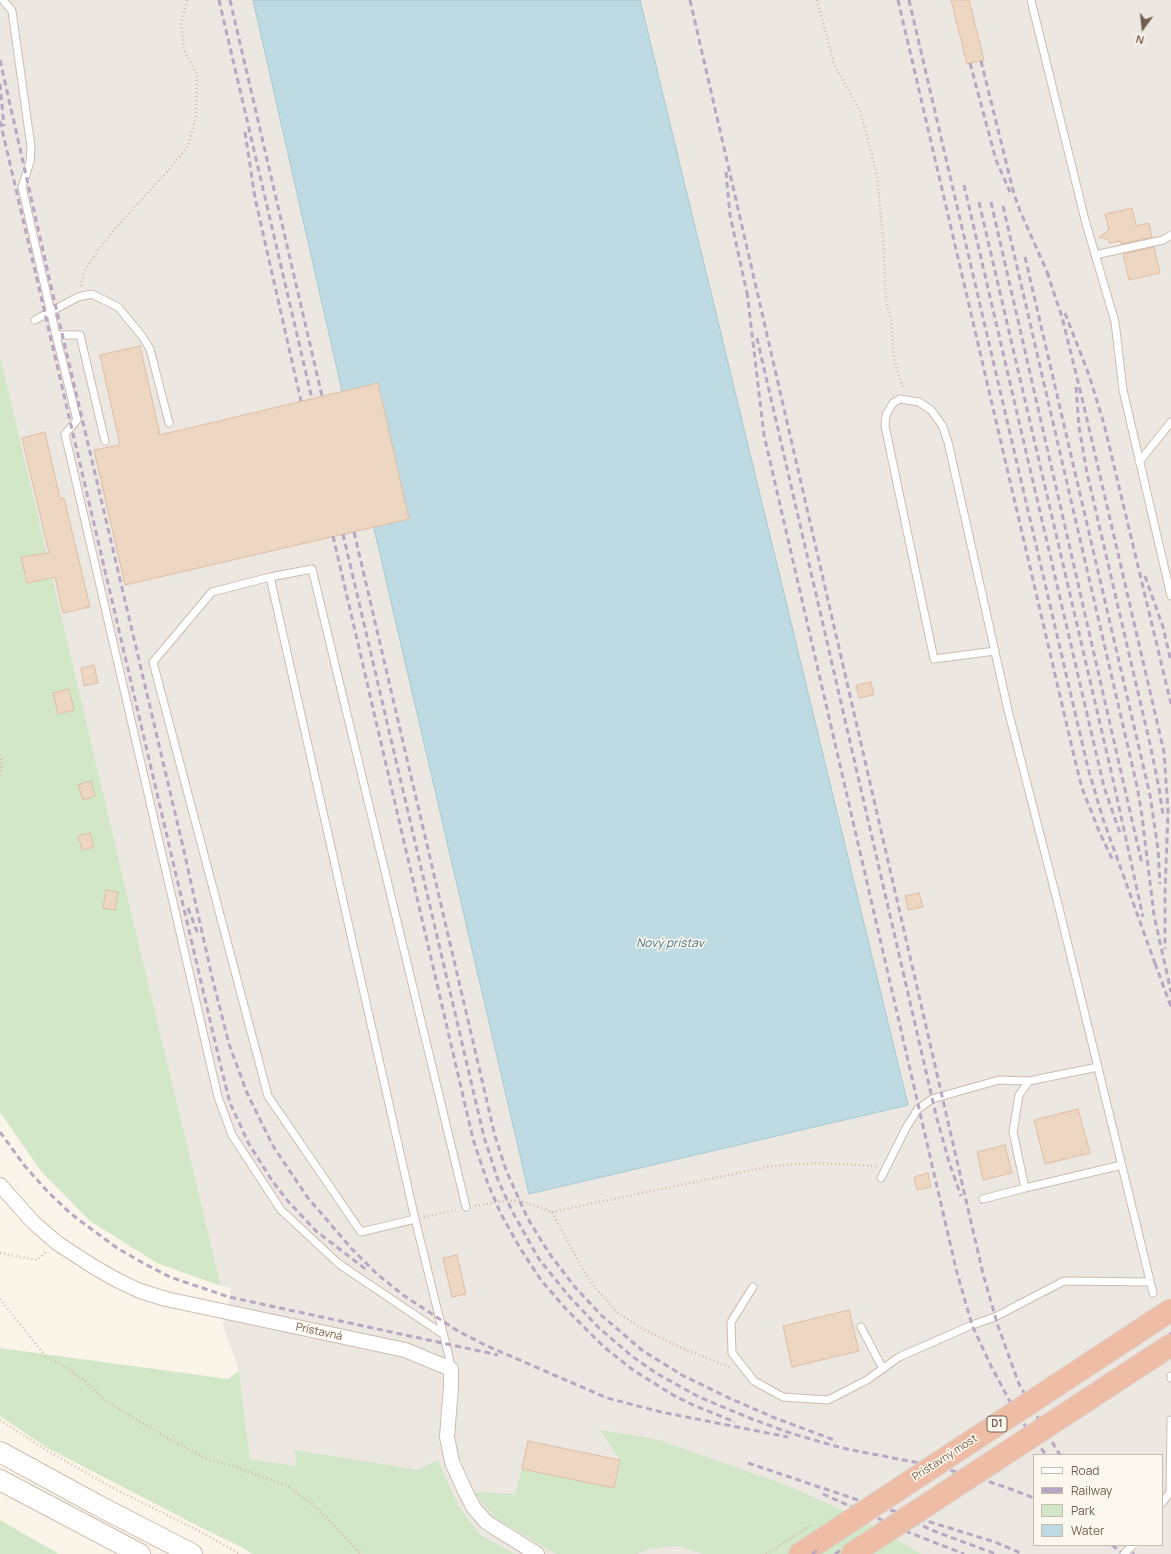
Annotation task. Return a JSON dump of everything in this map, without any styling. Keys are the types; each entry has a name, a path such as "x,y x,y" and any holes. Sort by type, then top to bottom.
{"highway":[{"name":"Prístavný most","path":"800,1554 1171,1310"},
{"path":"852,1554 1171,1344"}],"main road":[{"path":"0,1452 85,1499 192,1554"},
{"path":"0,1480 140,1554"}],"street":[{"name":"Prístavná","path":"0,1185 33,1222 58,1242 88,1263 117,1280 140,1291 166,1299 405,1350 450,1369"},
{"path":"450,1369 451,1388 447,1437 452,1462 466,1493 474,1508 486,1522 537,1554"}],"lane":[{"path":"3,0 12,11 31,147 30,162 22,187 77,420 66,434 218,1097 232,1135 281,1210 339,1264 443,1334"},
{"path":"1031,0 1085,220 1115,322 1122,390 1171,596"},
{"path":"1096,255 1163,240 1171,235"},
{"path":"35,320 78,297 92,294 118,307 142,336 150,349 169,423"},
{"path":"56,335 80,335 105,441"},
{"path":"995,651 934,659 885,426 886,415 893,403 900,399 919,402 931,410 942,425 948,442 995,651 1008,710 1059,908 1153,1293"},
{"path":"1139,462 1171,422"},
{"path":"415,1219 361,1232 268,1096 153,662 212,592 312,568 466,1208"},
{"path":"270,577 415,1219 449,1357 450,1369"},
{"path":"882,1178 906,1128 918,1109 932,1099 999,1080 1029,1081 1098,1067"},
{"path":"1025,1188 1013,1132 1019,1095 1029,1081"},
{"path":"983,1199 1122,1165"},
{"path":"753,1287 731,1322 732,1353 754,1381 783,1396 828,1400 868,1380 899,1357 972,1325 995,1317 1064,1281 1150,1282"},
{"path":"861,1327 883,1369"},
{"path":"1163,1502 1170,1492 1171,1420"},
{"path":"1124,1554 1132,1546"}],"path":[{"path":"78,297 84,272 98,250 119,224 166,174 188,146 196,116 197,74 184,50 181,24 187,0"},
{"path":"817,0 834,64 860,111 877,174 884,249 886,303 891,319 894,358 900,380 909,400"},
{"path":"0,755 2,760 0,777"},
{"path":"415,1219 496,1202 519,1200 552,1212 771,1166 817,1163 888,1166"},
{"path":"552,1212 582,1268 598,1291 618,1313 645,1330 682,1348 750,1376"},
{"path":"0,1253 38,1260 58,1242"},
{"path":"0,1299 46,1357 66,1367 82,1379 109,1404 169,1439 210,1460 232,1466 287,1486 314,1505 361,1554"},
{"path":"0,1420 43,1448 115,1489 199,1531 240,1554"}],"shaded area":[{"path":"0,0 253,0 342,391 529,1194 907,1105 640,0 1171,0 1171,1554 469,1554 418,1526 425,1485 250,1459 239,1371 223,1325 231,1288 221,1286 0,355"}],"green space":[{"path":"0,355 221,1286 157,1263 90,1221 41,1171 0,1112"},
{"path":"0,1348 228,1379 239,1371 250,1459 296,1466 295,1450 418,1470 438,1460 458,1505 480,1535 515,1554 252,1554 46,1447 0,1416"},
{"path":"600,1430 656,1439 786,1485 862,1519 921,1554 703,1554 678,1546 648,1549 637,1554 556,1554 495,1518 474,1492 515,1494 522,1469 614,1488 620,1460"},
{"path":"0,1520 59,1554 0,1554"}],"water":[{"name":"Nový prístav","path":"253,0 640,0 908,1105 529,1194 342,391"}],"building":[{"path":"951,0 969,0 984,60 967,64"},
{"path":"1132,208 1136,226 1149,223 1152,237 1121,244 1120,241 1109,243 1109,240 1099,237 1109,230 1105,214"},
{"path":"1154,247 1160,273 1129,280 1123,254"},
{"path":"140,346 160,435 378,383 409,519 125,585 94,450 120,445 100,355"},
{"path":"45,432 60,499 64,498 90,607 63,613 55,577 27,583 21,557 49,553 22,438"},
{"path":"94,665 98,683 84,686 81,668"},
{"path":"871,682 874,695 859,698 856,685"},
{"path":"69,689 74,710 58,714 53,693"},
{"path":"91,781 95,796 83,800 78,785"},
{"path":"90,833 94,847 82,850 78,836"},
{"path":"106,890 118,892 115,910 103,908"},
{"path":"919,893 923,907 908,910 905,896"},
{"path":"1078,1109 1090,1153 1045,1164 1034,1120"},
{"path":"1005,1145 1012,1173 983,1180 977,1152"},
{"path":"928,1173 931,1187 917,1190 914,1177"},
{"path":"457,1255 466,1294 452,1297 443,1258"},
{"path":"849,1310 859,1351 792,1367 783,1326"},
{"path":"528,1441 620,1460 614,1488 522,1469"}],"railway":[{"path":"219,0 312,399"},
{"path":"230,0 322,396"},
{"path":"690,0 983,1274 998,1326 1019,1384 1059,1454"},
{"path":"898,0 1074,756 1082,788 1113,861"},
{"path":"909,0 1088,768 1103,819 1157,969"},
{"path":"0,60 56,308 184,851 212,977 229,1044 247,1093 273,1146 308,1198 351,1248 376,1273 403,1295 458,1331 485,1345 607,1398 661,1412 788,1437"},
{"path":"981,61 1014,194 1049,276"},
{"path":"970,63 996,160 1010,192"},
{"path":"0,84 4,126"},
{"path":"0,121 230,1103 249,1144 273,1182 287,1200 316,1231 368,1271"},
{"path":"245,132 255,198 301,401"},
{"path":"726,172 730,215 748,298"},
{"path":"964,185 1104,787 1121,836"},
{"path":"979,202 1114,784 1143,917"},
{"path":"991,202 1142,864"},
{"path":"1003,206 1137,786 1154,915 1171,992"},
{"path":"1025,257 1150,795 1158,849 1160,884"},
{"path":"1047,272 1062,317 1082,398 1164,752 1168,811 1165,893 1165,949"},
{"path":"747,292 764,435 956,1269 972,1325 991,1366 1016,1413 1045,1454"},
{"path":"1065,313 1089,375 1104,424 1171,704"},
{"path":"757,338 936,1115 949,1162 961,1196"},
{"path":"1076,387 1079,427 1087,473 1150,744 1163,815"},
{"path":"354,532 495,1136 506,1170 528,1219 549,1253 574,1286 601,1315 643,1351 682,1375 729,1398 775,1418 837,1441"},
{"path":"343,534 484,1137 498,1180 513,1213 539,1259 568,1295 599,1328 633,1357 656,1373 699,1397 793,1434 842,1448 924,1464 965,1474 1033,1498"},
{"path":"333,536 473,1139 488,1184 501,1214 520,1248 541,1280 566,1309 604,1347 633,1370 673,1395 735,1422"},
{"path":"1145,576 1163,627 1171,662"},
{"path":"188,908 198,934"},
{"path":"1155,963 1171,1007"},
{"path":"0,1132 24,1165 47,1191 71,1214 117,1248 170,1277 229,1297 498,1355"},
{"path":"812,1554 1171,1318"},
{"path":"835,1554 1171,1333"},
{"path":"748,1463 858,1500 995,1542 1023,1554"},
{"path":"823,1494 908,1532 964,1554"},
{"path":"914,1522 996,1554"},
{"path":"1113,1546 1123,1554"},
{"path":"1127,1546 1134,1554"}]}
